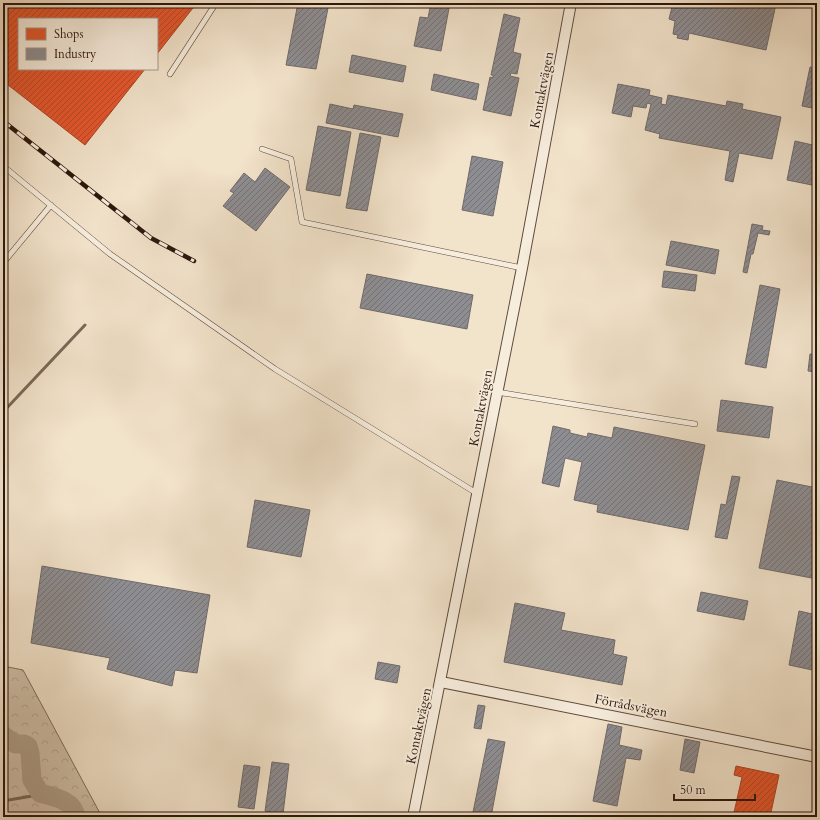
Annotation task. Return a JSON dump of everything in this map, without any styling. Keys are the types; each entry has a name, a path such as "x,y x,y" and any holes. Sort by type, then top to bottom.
{"street":[{"name":"Kontaktvägen","path":"413,817 522,268 571,3"},
{"name":"Förrådsvägen","path":"441,682 817,757"}],"lane":[{"path":"170,74 216,3"},
{"path":"262,149 291,159 302,222 522,268"},
{"path":"3,166 110,254 275,369 478,494"},
{"path":"3,263 51,205"},
{"path":"497,392 695,424"}],"green space":[{"path":"3,666 23,670 102,817 3,817"}],"building: Shops":[{"path":"3,3 196,4 158,53 158,18 18,18 18,70 144,70 85,145 3,81"},
{"path":"736,766 779,775 770,817 733,817 742,777 734,775"}],"building: Industry":[{"path":"298,3 329,3 316,69 286,65"},
{"path":"431,3 450,3 441,51 414,46 420,17 428,18"},
{"path":"673,3 735,3 744,5 744,3 776,4 766,50 689,33 688,40 677,38 678,35 673,34 675,21 669,19"},
{"path":"504,14 520,18 513,52 521,54 517,74 511,73 510,76 519,78 511,116 483,110 490,77 493,78 493,75 491,75"},
{"path":"352,55 406,66 403,82 349,72"},
{"path":"810,67 817,68 817,109 802,106"},
{"path":"434,74 479,84 476,100 431,90"},
{"path":"618,84 650,90 649,95 662,98 661,104 666,105 668,95 726,106 727,101 743,104 742,109 781,117 772,159 739,153 733,182 725,180 730,151 659,138 660,134 645,130 651,104 647,103 646,108 633,106 631,117 612,113"},
{"path":"330,104 353,109 354,105 403,114 398,137 326,123"},
{"path":"318,126 351,132 340,196 306,190"},
{"path":"360,133 381,137 367,211 346,208"},
{"path":"795,141 817,146 817,186 787,180"},
{"path":"472,156 503,162 493,216 462,210"},
{"path":"265,168 290,187 256,231 223,206 234,193 230,191 244,173 255,182"},
{"path":"752,224 763,226 762,230 770,231 769,235 758,233 747,273 743,272"},
{"path":"671,241 719,250 715,274 666,265"},
{"path":"664,271 697,275 695,291 662,287"},
{"path":"367,274 473,295 467,329 360,308"},
{"path":"760,285 780,289 766,368 745,364"},
{"path":"810,354 817,355 817,372 808,371"},
{"path":"721,400 773,407 769,438 717,431"},
{"path":"553,426 570,430 570,433 587,437 588,433 612,438 614,427 705,445 688,530 597,512 598,505 574,500 582,462 565,458 559,487 542,483"},
{"path":"732,476 740,477 727,539 715,537 721,504 726,505"},
{"path":"777,480 817,488 817,579 759,568"},
{"path":"255,500 310,510 301,557 247,547"},
{"path":"42,566 210,595 197,673 175,670 172,686 107,669 110,658 31,643"},
{"path":"701,592 748,601 744,620 697,611"},
{"path":"515,603 565,613 561,630 615,640 613,654 627,657 622,685 504,662"},
{"path":"799,611 817,615 817,671 789,665"},
{"path":"378,662 400,666 397,683 375,679"},
{"path":"478,705 485,706 481,729 474,728"},
{"path":"608,724 622,727 619,745 642,750 640,760 626,758 617,806 593,801"},
{"path":"488,739 505,742 491,817 472,817"},
{"path":"685,739 700,742 694,773 680,770"},
{"path":"272,762 289,764 283,814 265,811"},
{"path":"244,765 260,767 254,809 238,807"}],"waterway":[{"path":"3,412 85,325"},
{"path":"3,735 15,744 24,744 28,746 32,780 40,793 57,798 67,803 72,807 76,817"},
{"path":"3,801 32,796 40,793"}],"railway":[{"path":"3,121 151,238 194,261"}]}
